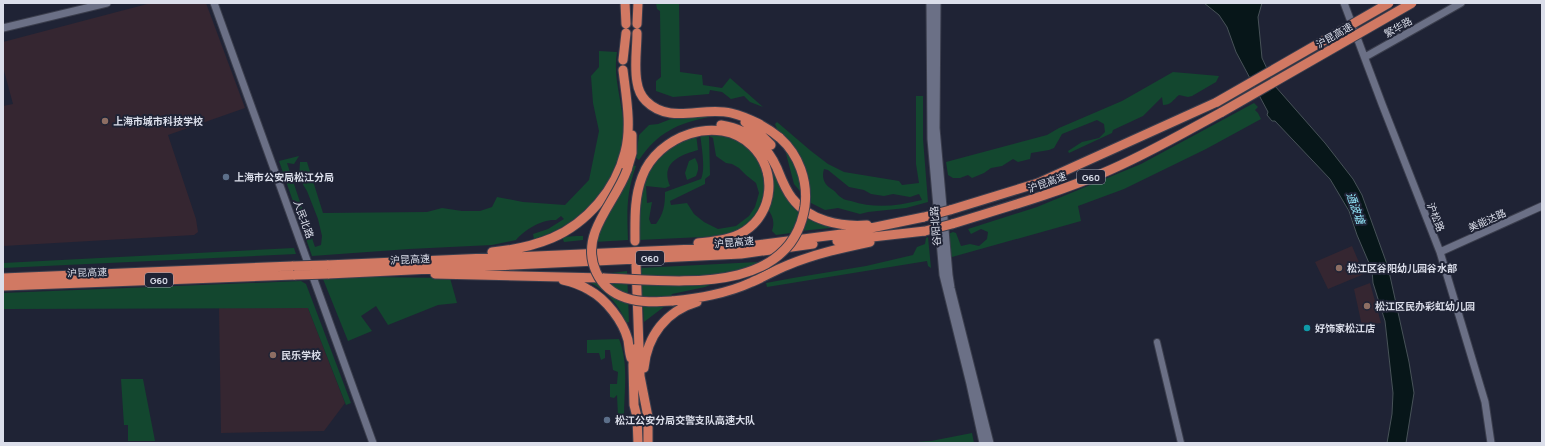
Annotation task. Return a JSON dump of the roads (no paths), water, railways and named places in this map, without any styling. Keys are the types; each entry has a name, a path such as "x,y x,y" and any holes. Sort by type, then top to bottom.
{"highway":[{"path":"624,60 626,28 625,3"},
{"path":"373,267 544,276 690,280 723,278 740,275 756,270 778,256 789,244 797,230 804,210 806,195 803,174 797,160 789,147 780,138 764,127 731,113 668,113 659,111 651,106 644,98 637,82 638,3"},
{"name":"沪昆高速","path":"373,267 576,254 741,247 842,234 924,216 1038,183 1217,102 1389,3"},
{"name":"沪昆高速","path":"3,286 21,282 373,267 742,254 926,231 1045,195 1103,173 1159,146 1222,112 1412,3"},
{"path":"373,267 518,249 553,238 574,225 593,209 610,188 625,152 627,139 627,112 623,70 631,112 633,140 632,153 619,189 598,224 594,234 591,251 592,265 600,280 607,287 625,298 642,302 672,301 712,296"},
{"path":"722,112 745,122 771,145 780,162 786,187"},
{"path":"576,254 726,239 745,231 760,217 768,198 769,180 767,170 758,153 752,146 736,135 718,131 700,131 682,136 666,145 652,159 642,177 637,196 633,241 630,206 642,165 664,141 690,128 709,125 719,125 738,129 758,140 766,148 772,158 791,198 801,208 813,216 826,221 852,225 865,225 924,216"},
{"path":"642,386 648,348 660,325 680,308 751,283 787,265 824,252 926,231"},
{"path":"638,443 637,417 634,406 633,365 634,265 640,376 648,417 648,443"},
{"path":"544,276 574,283 590,290 604,301 622,325 628,339 633,365"},
{"name":"沪昆高速","path":"3,278 21,282"}],"main road":[{"path":"3,28 107,3"},
{"name":"人民北路","path":"214,3 373,443"},
{"name":"谷阳北路","path":"930,3 931,139 943,275 983,443"},
{"name":"谷阳北路","path":"937,3 936,128 949,275 990,443"},
{"name":"沪松路","path":"1344,3 1440,252 1484,402 1491,443"},
{"name":"繁华路","path":"1365,57 1461,3"},
{"name":"美能达路","path":"1440,252 1542,206"}],"street":[{"path":"1157,342 1181,443"}],"water":[{"name":"通波塘","path":"1204,3 1262,3 1258,17 1262,58 1275,86 1325,143 1353,179 1362,195 1388,267 1409,362 1414,393 1406,443 1387,443 1392,414 1393,393 1385,321 1373,283 1372,270 1357,235 1349,211 1330,179 1275,121 1272,121 1267,115 1268,112 1236,52 1227,27 1219,15"}],"place":[{"name":"上海市城市科技学校","path":"105,121"},
{"name":"上海市公安局松江分局","path":"226,177"},
{"name":"松江区谷阳幼儿园谷水部","path":"1339,268"},
{"name":"松江区民办彩虹幼儿园","path":"1367,306"},
{"name":"好饰家松江店","path":"1307,328"},
{"name":"民乐学校","path":"273,355"},
{"name":"松江公安分局交警支队高速大队","path":"607,420"}]}
